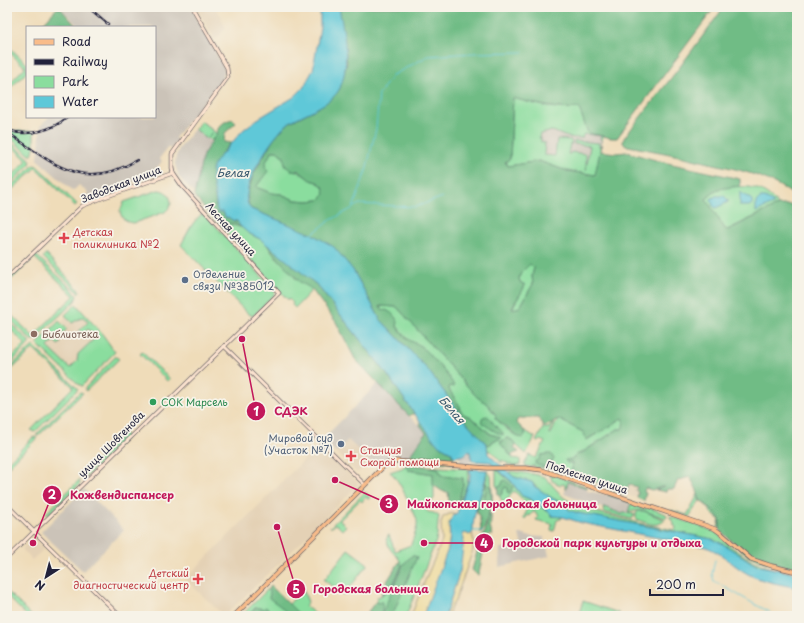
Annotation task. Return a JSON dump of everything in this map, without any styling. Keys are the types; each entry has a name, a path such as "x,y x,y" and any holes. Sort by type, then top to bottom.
{"main road":[{"path":"173,173 172,154 226,81 228,73 227,68 192,7"},
{"name":"Заводская улица","path":"7,278 82,206 173,173"},
{"name":"Лесная улица","path":"173,173 182,186 204,211 279,293"},
{"name":"улица Шовгенова","path":"7,558 279,293"},
{"path":"224,346 365,485"},
{"name":"Подлесная улица","path":"234,616 365,485 388,463 395,461 487,468 526,468 542,470 715,529 751,558 772,566 797,572"},
{"path":"7,505 120,616"}],"shaded area":[{"path":"60,7 191,7 225,70 222,79 175,138 177,140 171,149 168,147 159,159 162,161 149,177 82,199 88,193 79,185 73,191 38,160 41,125 48,118 156,118 156,26 78,26"},
{"path":"196,7 214,7 222,17 221,19 226,28 215,40"},
{"path":"513,98 540,105 568,109 579,108 588,133 603,136 596,175 567,171 539,162 508,166 505,162 510,159"},
{"path":"201,120 217,133 203,155 195,194 179,177 175,164 179,149"},
{"path":"77,307 102,335 80,382 40,344"},
{"path":"378,383 409,416 420,425 426,433 408,458 389,457 378,468 348,440 336,452 323,439"},
{"name":"Станция Скорой помощи","path":"348,440 370,461 357,473 336,452"},
{"path":"319,445 359,484 224,616 185,579"},
{"path":"469,451 472,461 470,461 469,464 460,464 460,456 465,455"},
{"path":"568,482 587,488 587,491 608,495 631,503 626,517 564,494"},
{"path":"629,484 640,488 637,498 626,495"},
{"path":"84,489 124,530 83,571 41,532"},
{"path":"519,534 544,537 544,542 546,542 549,556 499,567 500,548 522,547"},
{"path":"33,538 44,549 32,560 22,549"}],"green space":[{"path":"339,7 715,7 617,138 603,136 600,151 616,153 627,152 663,162 740,179 740,186 718,189 706,199 725,229 728,230 778,205 792,205 797,208 797,569 776,565 750,556 720,531 720,519 700,500 690,477 678,480 674,489 667,489 666,492 656,490 665,486 652,490 645,488 644,492 646,493 644,501 637,498 637,487 629,484 626,494 621,494 601,484 570,475 572,463 567,463 565,460 570,460 618,429 622,429 624,419 621,418 616,423 586,440 583,432 558,419 546,426 543,426 539,418 523,418 518,419 516,422 525,432 525,436 523,438 518,437 495,418 496,415 486,403 477,397 397,307 380,306 382,309 390,312 395,317 398,322 397,327 409,340 422,347 453,383 454,387 451,386 448,388 461,408 459,409 490,434 500,437 500,439 487,445 467,423 428,370 380,319 353,270 321,239 251,209 247,195 253,175 268,148 278,133 290,122 319,107 339,90 347,63","holes":["513,98 554,107 579,108 588,133 603,136 595,175 567,171 539,161 508,166 505,162 510,159","272,151 277,151 284,157 285,166 291,170 299,171 310,180 323,186 325,194 319,200 295,200 281,194 271,193 256,187 268,171 265,168 266,162","530,264 534,268 532,276 533,284 520,307 512,309 525,285 520,282 519,278 521,273"]},
{"path":"724,7 797,7 797,198 777,185 756,175 733,168 628,146 623,143 624,138 679,68"},
{"path":"57,8 61,9 75,25 65,26 62,23 58,26 53,22 49,25 50,26 41,26"},
{"path":"7,45 26,63 26,73 7,91 7,86 25,67 7,50"},
{"path":"513,98 554,108 579,108 588,133 603,136 602,140 600,139 601,136 584,134 582,138 572,138 550,131 540,134 539,138 541,138 541,142 545,143 544,155 555,156 557,139 571,140 572,144 570,144 568,154 571,152 586,154 586,170 590,146 574,144 574,141 599,143 599,147 601,147 596,175 567,171 539,161 508,166 505,162 510,159"},
{"path":"233,119 236,123 225,133 224,142 231,143 221,154 215,196 216,207 223,211 226,218 228,217 234,221 237,221 243,228 233,224 221,222 219,220 221,217 218,214 204,208 194,196 203,155 220,126"},
{"path":"201,121 217,134 211,141 208,138 212,132 207,139 195,129"},
{"path":"7,128 15,131 34,131 34,148 31,156 7,135"},
{"path":"7,139 31,161 30,164 13,181 10,178 27,160 7,142"},
{"path":"272,151 277,151 284,157 291,170 300,173 323,186 325,194 319,200 295,200 281,194 271,193 256,187 261,180 265,162"},
{"path":"34,165 37,166 77,204 75,206 36,168 7,194 7,189"},
{"path":"725,187 748,187 761,190 773,198 778,205 727,230 706,199 718,189"},
{"path":"158,190 166,192 170,198 171,204 165,212 134,223 126,221 121,216 120,211 124,202"},
{"path":"204,208 218,214 224,222 243,228 248,233 266,243 273,254 297,280 308,285 312,290 295,308 292,305 293,303 287,299"},
{"path":"204,213 275,291 274,295 253,316 248,314 181,245 193,223"},
{"path":"266,243 317,285 384,370 414,413 409,416 355,359 336,322 312,290 298,281"},
{"path":"46,254 80,291 79,293 43,257"},
{"path":"34,256 37,256 72,289 77,296 75,301 34,340 31,340 7,316 7,311 33,336 74,296 34,257 7,284 7,280"},
{"path":"530,264 534,268 532,276 533,284 520,307 512,309 525,285 520,282 520,273"},
{"path":"76,304 103,335 115,352 82,386 78,384 37,344 59,321 67,329 57,339 61,343 58,345 54,341 48,347 70,368 77,361 78,354 92,341 95,336 88,329 82,335 79,331 88,322 83,317 72,323 65,315"},
{"path":"380,306 397,307 477,397 486,403 496,415 495,418 508,430 523,438 525,436 525,432 522,429 535,437 526,454 512,440 507,438 500,442 510,455 512,455 512,458 520,459 520,465 507,465 508,463 503,460 501,461 502,463 491,451 488,451 487,445 500,439 500,437 491,434 462,412 459,404 448,388 451,386 454,387 443,370 420,346 410,341 401,332 388,311 381,309"},
{"path":"7,320 29,341 29,344 7,367 7,362 25,344 7,326"},
{"path":"33,346 78,389 35,432 31,430 73,387 33,349 7,374 7,370"},
{"path":"142,352 170,379 167,381 140,354"},
{"path":"115,357 119,359 86,391 85,388"},
{"path":"80,392 83,393 37,436 37,434"},
{"path":"651,411 622,429 618,429 570,460 566,460 567,463 572,462 572,470 570,475 551,469 534,467 533,465 532,467 525,466 529,455 536,458 545,442 540,440 538,442 536,441 543,428 548,428 555,422 549,433 551,434 558,419 583,432 587,440 625,416"},
{"path":"487,416 503,433 503,435 495,432 481,422 483,417"},
{"path":"421,421 438,443 451,452 454,461 453,463 409,460 408,458 426,433 420,425"},
{"path":"124,433 127,437 85,478 80,478"},
{"path":"32,438 37,438 7,468 7,463"},
{"path":"507,438 512,440 516,445 514,448 519,452 510,455 500,443"},
{"path":"551,454 554,459 553,461 545,467 535,464 541,455"},
{"path":"407,464 410,464 407,466 408,470 434,474 434,499 430,502 420,504 428,512 439,516 436,541 406,616 368,616 367,613 377,601 377,597 381,596 384,586 400,561 390,549 386,539 388,537 387,536 389,535 395,551 411,545 416,530 417,521 414,512 399,483 390,472 402,468"},
{"path":"410,464 438,468 442,476 463,478 463,485 458,503 456,505 452,505 449,502 448,492 442,491 433,485 433,474 408,470 406,466"},
{"path":"425,466 469,469 467,483 458,507 454,505 458,503 463,485 463,478 442,476 438,468"},
{"path":"487,470 491,476 493,506 488,514 490,510 488,506 492,500 490,486 486,483 486,490 481,507 477,508 477,511 476,510 486,481"},
{"path":"496,470 511,482 522,496 550,513 552,516 562,517 561,519 557,520 554,531 551,530 552,524 536,520 538,517 534,511 530,516 528,515 525,519 523,518 530,505 526,502 523,506 524,501 514,491 504,504 498,494 498,487 496,486"},
{"path":"510,471 545,477 563,497 580,508 643,524 675,530 676,528 670,516 716,532 733,548 751,560 768,567 797,574 756,565 723,544 712,539 569,510 562,502 537,488 532,482 514,477 509,473"},
{"path":"550,474 588,487 587,488 568,482 566,489 564,484 560,485 552,481"},
{"path":"79,480 80,484 48,515 46,513"},
{"path":"505,480 513,487 510,493 507,492 508,488 505,487 499,496 498,487 501,486"},
{"path":"486,483 490,486 492,500 488,505 490,510 481,533 480,519 477,508 482,507 486,491"},
{"path":"365,492 370,498 368,499 365,497 362,502 360,500 340,520 346,526 342,530 336,524 330,527"},
{"path":"608,494 633,503 633,505 646,509 647,507 666,514 667,517 665,518 642,510 628,512 631,503"},
{"path":"698,494 700,500 689,517 671,511 687,515"},
{"path":"704,503 709,507 720,520 711,513 709,508"},
{"path":"604,507 622,514 634,514 634,517 631,519 604,512"},
{"path":"639,511 644,511 665,520 659,524 655,524 638,520 636,518 636,513"},
{"path":"490,513 490,525 493,535 489,535 485,542 479,574 477,575 472,570"},
{"path":"720,520 720,531 718,527"},
{"path":"348,549 368,564 344,595 324,580"},
{"path":"412,555 417,557 392,616 381,616 403,565"},
{"path":"400,561 402,565 391,589 381,595 384,586"},
{"path":"271,586 289,604 303,589 308,602 305,606 318,616 241,616"},
{"path":"271,586 301,616 290,616 269,598 270,593 268,589"},
{"path":"7,591 32,616 27,616 7,596"},
{"path":"376,601 379,603 381,601 382,603 380,616 368,616 367,613"},
{"path":"583,601 619,613 618,616 578,616"},
{"path":"256,607 263,609 266,607 275,616 247,616"}],"sand":[{"path":"455,513 449,526 449,543 446,557 423,616 411,616 442,541 441,523 443,517"},
{"path":"465,533 470,535 472,533 474,542 473,550 455,601 448,616 445,616 460,571 462,534"}],"water":[{"name":"Белая","path":"320,7 339,7 346,48 345,68 340,88 331,99 324,104 290,122 270,145 257,166 248,187 247,199 251,209 312,234 334,247 353,270 380,319 428,370 467,423 487,445 488,454 514,477 532,482 534,486 558,502 562,502 569,510 578,513 712,539 723,544 756,565 797,574 797,588 754,577 718,553 706,547 552,516 530,499 522,496 511,481 491,464 492,463 472,461 470,452 468,451 465,455 454,457 451,452 436,443 384,370 317,285 260,239 248,233 237,221 228,217 226,218 223,212 218,212 212,178 212,170 215,162 243,130 256,120 294,97 303,88 313,70 320,27"},
{"path":"740,192 752,200 752,204 749,206 740,206"},
{"path":"716,196 724,196 728,202 716,208 713,206 711,199"},
{"path":"760,198 765,198 774,203 756,212 756,202"},
{"path":"470,469 487,470 474,517 473,532 470,535 465,533 462,534 464,539 460,571 445,616 423,616 448,549 450,537 449,522 457,513 470,477"}],"waterway":[{"path":"311,235 329,221 353,208 366,171 376,129 379,94 393,75 428,56 523,52"},
{"path":"354,207 359,204 415,207 443,197"},
{"path":"473,531 483,531"},
{"path":"715,560 712,574 714,581 770,612"}],"railway":[{"path":"88,7 108,24"},
{"path":"7,130 31,133 47,129 67,118"},
{"path":"7,132 53,163 68,170 84,174 100,174 117,170 137,160"}],"place":[{"name":"Детская поликлиника №2","path":"64,238"},
{"name":"Отделение связи №385012","path":"185,280"},
{"name":"Библиотека","path":"34,334"},
{"name":"СДЭК","path":"242,339"},
{"name":"СОК Марсель","path":"153,402"},
{"name":"Мировой суд (Участок №7)","path":"341,444"},
{"name":"Станция Скорой помощи","path":"351,456"},
{"name":"Майкопская городская больница","path":"335,480"},
{"name":"Городская больница","path":"277,527"},
{"name":"Кожвендиспансер","path":"33,543"},
{"name":"Городской парк культуры и отдыха","path":"424,543"},
{"name":"Детский диагностический центр","path":"198,579"}]}
